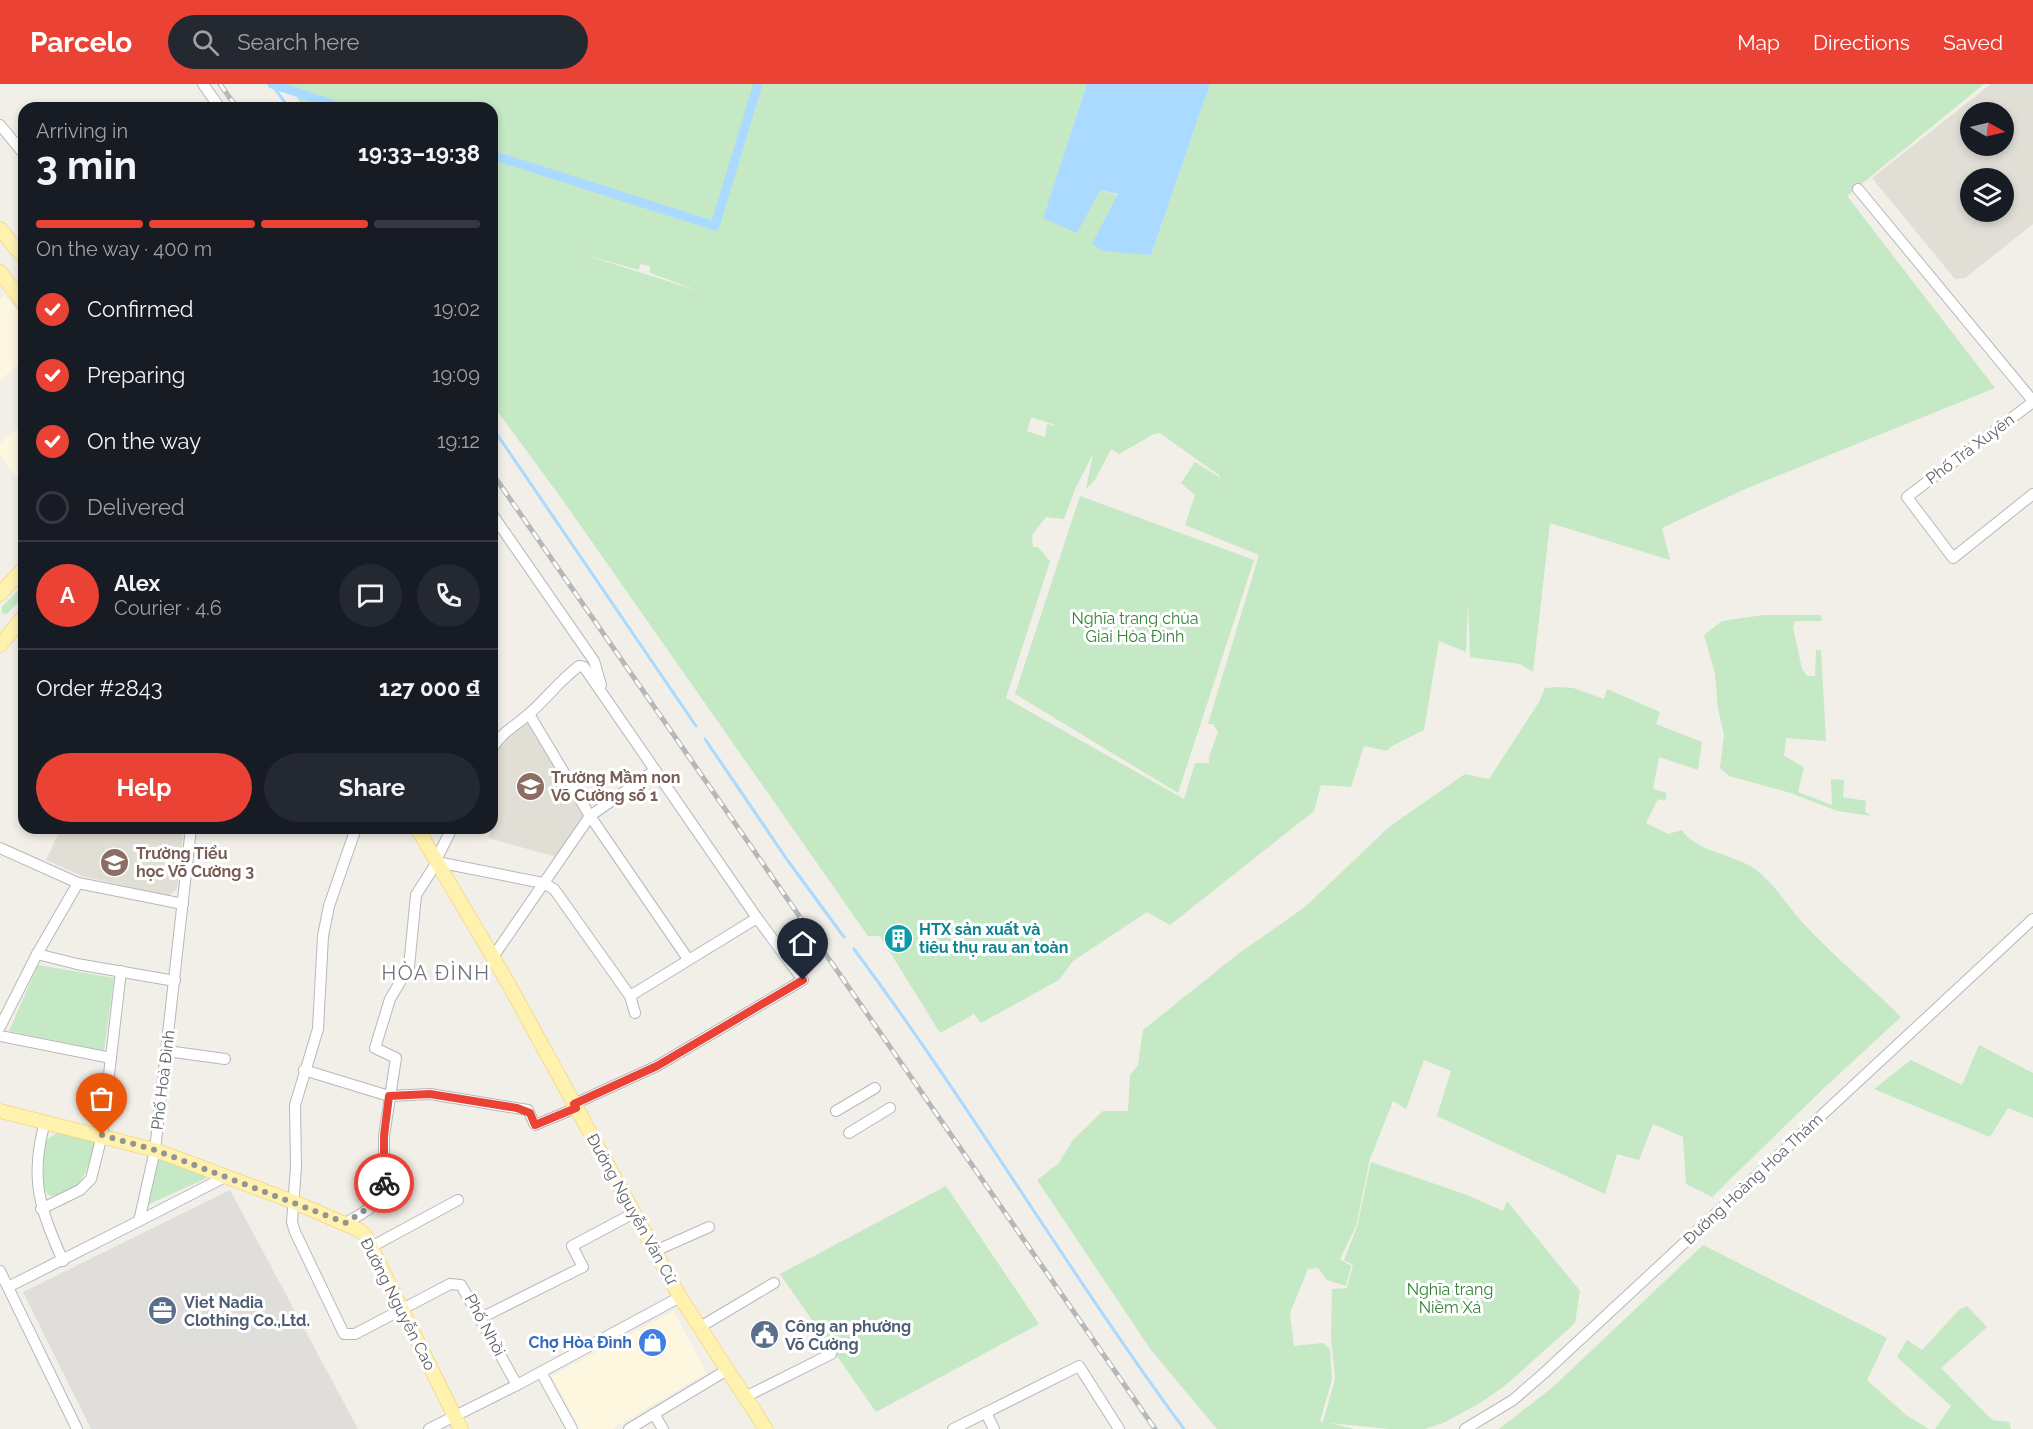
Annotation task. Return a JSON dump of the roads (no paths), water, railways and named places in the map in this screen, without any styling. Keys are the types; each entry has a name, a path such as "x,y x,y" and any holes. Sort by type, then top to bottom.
{"main road":[{"path":"0,229 18,251"},
{"path":"0,272 18,296"},
{"path":"12,289 18,284"},
{"path":"0,594 18,574"},
{"path":"0,645 5,628 18,620"},
{"name":"Đường Nguyễn Văn Cừ","path":"421,834 493,957 680,1297 766,1429"},
{"name":"Đường Nguyễn Cao","path":"0,1111 155,1150 346,1223 365,1235 458,1423"}],"street":[{"path":"202,84 216,102"},
{"path":"0,125 18,147"},
{"path":"1858,189 2033,401"},
{"name":"Phố Trà Xuyên","path":"2033,401 1907,497 1953,558 2033,494"},
{"path":"498,523 594,661 603,693"},
{"path":"304,1070 389,1096 430,1094 517,1108 530,1113 535,1125 657,1066 803,980 757,918 587,670 579,666 529,714 498,738"},
{"path":"529,714 590,816 688,960"},
{"path":"493,957 590,816 655,770"},
{"name":"Phố Hoà Đình","path":"139,1221 155,1150 191,834"},
{"path":"294,1202 295,1105 320,1018 323,936 328,906 354,834"},
{"path":"346,1223 370,1208 382,1198 384,1192 384,1136 396,1058 378,1051 376,1043 390,999 409,967 416,895 437,861 449,834"},
{"path":"0,848 78,883 183,904"},
{"path":"437,861 543,883 554,889 630,996 635,1013"},
{"path":"0,1028 37,954 78,883"},
{"path":"630,996 757,918"},
{"name":"Đường Hoàng Hoa Thám","path":"1465,1429 1513,1400 1543,1374 2033,919"},
{"path":"37,954 175,981"},
{"path":"41,1209 80,1190 91,1179 102,1135 122,971"},
{"path":"0,1036 111,1058"},
{"path":"167,1051 225,1059"},
{"path":"836,1111 875,1088"},
{"path":"849,1133 890,1108"},
{"path":"45,1122 36,1162 41,1209 63,1261"},
{"path":"8,1287 225,1177"},
{"path":"371,1247 458,1200"},
{"name":"Phố Nhồi","path":"294,1202 292,1222 295,1232 342,1332 348,1336 355,1334 403,1311 450,1284 457,1284 465,1288 517,1385"},
{"path":"481,1318 583,1267 573,1246 634,1212"},
{"path":"655,1251 709,1227"},
{"path":"0,1271 77,1429"},
{"path":"700,1327 774,1283"},
{"path":"429,1429 458,1423 517,1385 680,1297"},
{"path":"746,1397 831,1354"},
{"path":"953,1429 1079,1366 1113,1427"},
{"path":"629,1429 728,1370"},
{"path":"542,1372 572,1429"},
{"path":"986,1413 994,1429"},
{"path":"654,1414 663,1429"}],"water":[{"path":"1087,84 1210,84 1151,255 1103,251 1092,244 1118,194 1100,190 1077,233 1043,218"}],"waterway":[{"path":"272,84 326,102"},
{"path":"498,157 715,226 758,84"},
{"path":"273,86 285,102"},
{"path":"498,436 696,726"},
{"path":"705,739 788,861 844,937"},
{"path":"854,949 897,1008 1100,1310 1184,1429"}],"railway":[{"path":"220,84 233,102"},
{"path":"498,482 1155,1429"}],"place":[{"name":"Trường Mầm non Võ Cường số 1","path":"530,786"},
{"name":"Trường Tiểu học Võ Cường 3","path":"115,862"},
{"name":"HTX sản xuất và tiêu thụ rau an toàn","path":"898,938"},
{"name":"Viet Nadia Clothing Co.,Ltd.","path":"163,1311"},
{"name":"Công an phường Võ Cường","path":"764,1335"},
{"name":"Chợ Hòa Đình","path":"653,1342"}],"district":[{"name":"HÒA ĐÌNH","path":"436,973"}],"park label":[{"name":"Nghĩa trang chùa Giai Hòa Đình","path":"1135,627"},
{"name":"Nghĩa trang Niềm Xá","path":"1450,1298"}]}
